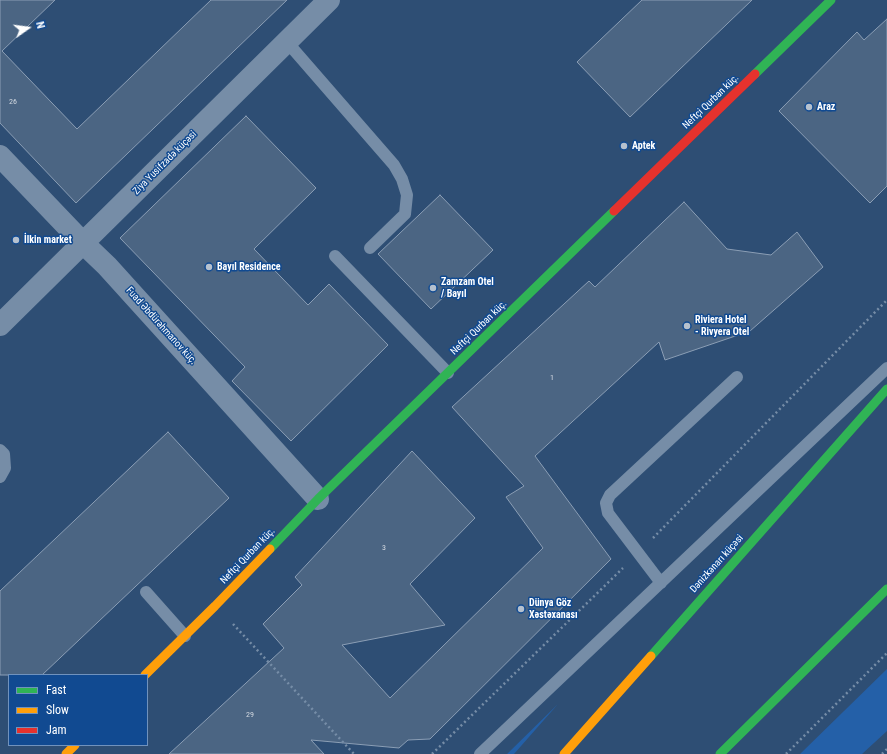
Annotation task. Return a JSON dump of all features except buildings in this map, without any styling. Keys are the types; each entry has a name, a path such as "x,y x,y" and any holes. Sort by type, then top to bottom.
{"main road":[{"name":"Neftçi Qurban küç.","path":"146,674 215,606 318,499 831,0"},
{"name":"Dənizkənarı küçəsi","path":"564,754 887,389"},
{"path":"720,754 887,589"},
{"path":"66,754 74,746"}],"street":[{"name":"Ziya Yusifzadə küçəsi","path":"0,325 84,244 329,0"},
{"name":"Fuad Əbdürəhmanov küç.","path":"0,156 107,266 318,499"}],"lane":[{"path":"287,42 394,165 402,179 407,195 405,214 370,248"},
{"path":"334,256 448,373"},
{"path":"480,754 887,368"},
{"path":"661,583 608,513 606,503 610,495 737,377"},
{"path":"0,450 4,454 5,468 0,477"},
{"path":"146,592 185,636"}],"path":[{"path":"432,754 638,553 887,300"},
{"path":"215,606 354,754"},
{"path":"786,754 887,653"},
{"path":"882,754 887,749"}],"shaded area":[{"path":"887,669 887,731 862,754 800,754"},
{"path":"558,704 514,754 507,754"}],"traffic: fast":[{"path":"755,74 831,0"},
{"path":"270,549 318,499 614,211"},
{"path":"651,656 887,389"},
{"path":"720,754 887,589"}],"traffic: slow":[{"path":"146,674 270,549"},
{"path":"564,754 651,656"},
{"path":"66,754 74,746"}],"traffic: jam":[{"path":"614,211 755,74"}],"place":[{"name":"Araz","path":"809,107"},
{"name":"Aptek","path":"624,146"},
{"name":"İlkin market","path":"16,240"},
{"name":"Bayıl Residence","path":"209,267"},
{"name":"Zamzam Otel / Bayıl","path":"433,288"},
{"name":"Riviera Hotel - Rivyera Otel","path":"687,326"},
{"name":"Dünya Göz Xəstəxanası","path":"521,609"}]}
